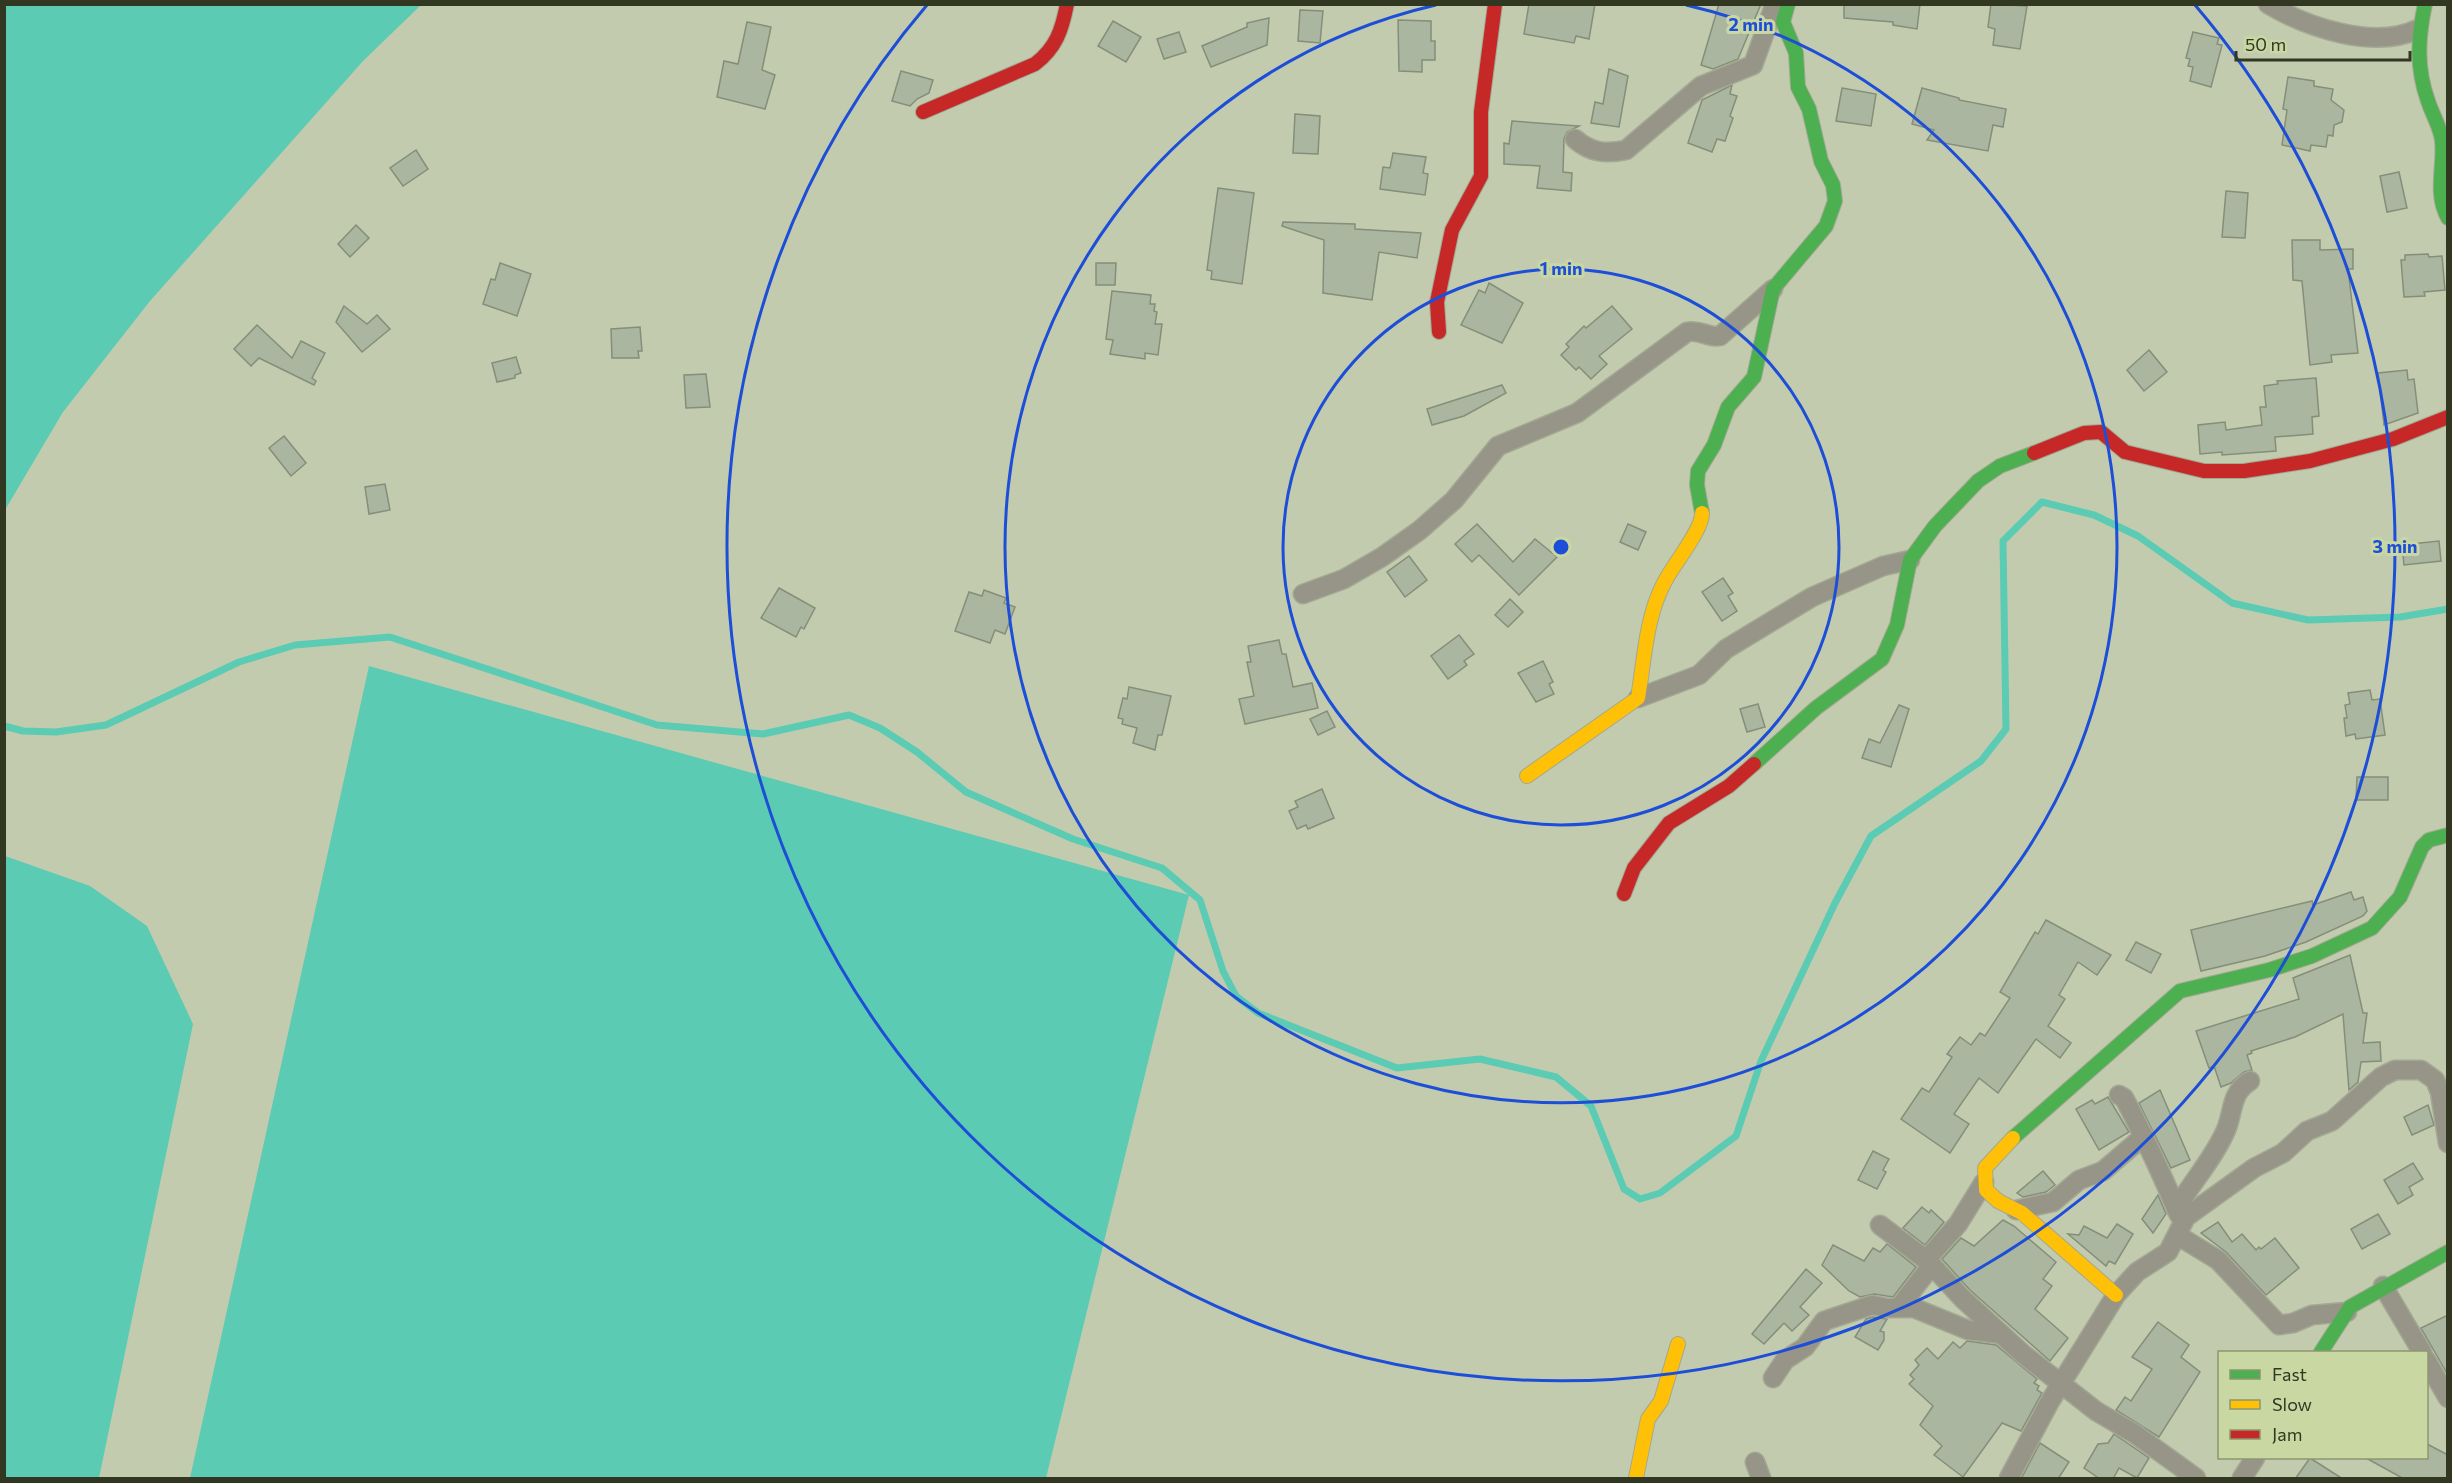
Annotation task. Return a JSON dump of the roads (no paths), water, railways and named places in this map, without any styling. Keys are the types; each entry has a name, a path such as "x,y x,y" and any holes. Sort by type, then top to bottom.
{"street":[{"path":"922,112 1035,64 1052,53 1063,27 1067,4"},
{"path":"1439,332 1437,302 1452,230 1481,176 1481,112 1495,4"},
{"path":"1304,594 1344,579 1420,530 1454,500 1498,446 1577,413 1687,332 1700,331 1713,337 1720,336 1773,289 1826,226 1836,194 1816,147 1809,109 1798,87 1796,53 1776,4"},
{"path":"1575,139 1587,149 1599,152 1628,149 1701,86 1753,65 1776,4"},
{"path":"1784,23 1788,4"},
{"path":"2268,4 2307,23 2338,33 2392,38 2418,29"},
{"path":"2425,4 2418,29 2421,86 2439,123 2443,165 2439,204 2448,218"},
{"path":"1638,698 1653,614 1661,588 1673,565 1700,525 1702,516 1697,485 1698,471 1713,445 1728,407 1754,377 1773,289"},
{"path":"1624,894 1634,868 1670,823 1729,786 1816,708 1882,659 1897,626 1910,560 1935,526 1978,481 2000,466 2084,433 2101,432 2125,452 2193,469 2244,471 2310,461 2393,439 2448,417"},
{"path":"1527,776 1638,698 1699,675 1726,649 1812,597 1884,566 1910,560"},
{"path":"2116,1295 2016,1210 1998,1201 1986,1190 1985,1168 2000,1149 2127,1040 2180,990 2245,977 2312,956 2372,928 2400,897 2422,847 2429,840 2448,835"},
{"path":"2178,1222 2246,1174 2283,1153 2307,1131 2332,1121 2381,1077 2395,1070 2421,1070 2435,1080 2440,1092 2448,1143"},
{"path":"2009,1479 2061,1383 2116,1295 2138,1272 2168,1252 2178,1222 2226,1130 2234,1098 2250,1082"},
{"path":"2119,1095 2124,1098 2144,1136 2178,1222 2218,1260 2279,1326 2294,1323 2312,1315 2347,1312"},
{"path":"2016,1210 2053,1202 2079,1180 2103,1171 2144,1136"},
{"path":"1900,1306 1958,1224 1984,1182"},
{"path":"1880,1225 1929,1263 2001,1334 2061,1383 2196,1479"},
{"path":"2322,1351 2347,1312 2383,1286 2448,1252"},
{"path":"2383,1286 2421,1351"},
{"path":"1773,1378 1785,1360 1805,1347 1824,1321 1872,1305 1924,1310 1948,1324 1968,1330 2001,1334"},
{"path":"1636,1479 1648,1419 1665,1391 1678,1344"},
{"path":"2428,1362 2448,1398"},
{"path":"2242,1479 2254,1459"}],"water":[{"path":"5,4 421,5 363,61 150,301 63,412 5,510"},
{"path":"369,666 1189,895 1046,1478 190,1478"},
{"path":"5,856 90,886 147,926 193,1024 99,1478 5,1478"}],"waterway":[{"path":"4,726 23,731 56,732 106,725 239,662 295,645 390,637 657,725 763,734 849,715 880,728 917,752 966,792 1073,839 1162,868 1200,900 1223,971 1236,996 1258,1013 1397,1068 1480,1059 1556,1077 1591,1106 1624,1189 1640,1199 1660,1193 1736,1136 1761,1061 1835,903 1871,836 1981,761 2006,729 2003,541 2042,502 2094,515 2138,536 2232,603 2308,620 2400,617 2448,609"}]}
